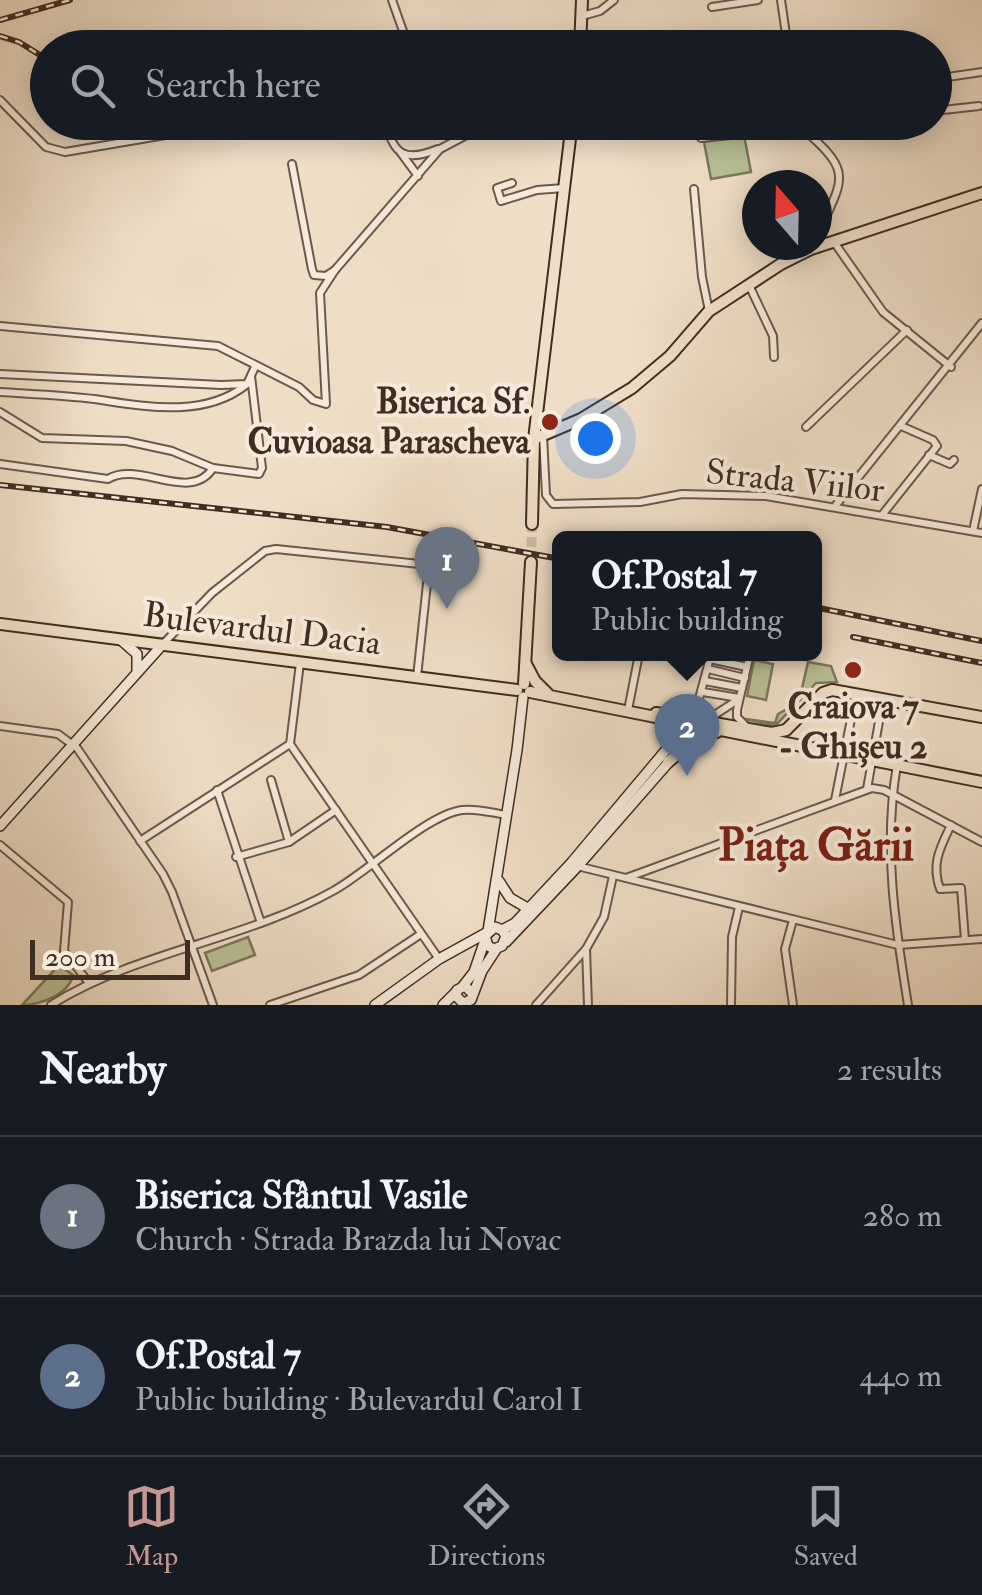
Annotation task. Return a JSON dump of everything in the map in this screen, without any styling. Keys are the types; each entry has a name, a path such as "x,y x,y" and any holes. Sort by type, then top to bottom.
{"main road":[{"path":"582,0 582,30"},
{"path":"532,524 570,140"},
{"path":"834,242 982,193"},
{"path":"538,438 602,407 645,378 710,311 790,260"},
{"path":"523,690 531,562"},
{"name":"Bulevardul Dacia","path":"0,624 523,690 772,733 786,730"},
{"path":"493,687 515,677 524,661"},
{"path":"524,661 549,695"},
{"path":"791,742 786,730 827,691 982,717"},
{"name":"Bulevardul Dacia","path":"640,712 679,714 725,731 982,782"},
{"path":"668,762 702,736 725,731"}],"street":[{"path":"392,0 403,30"},
{"path":"582,16 600,11 614,0"},
{"path":"712,8 758,0"},
{"path":"780,0 785,30"},
{"path":"952,76 982,72"},
{"path":"0,100 30,131"},
{"path":"952,108 978,106"},
{"path":"39,140 46,147 64,152 135,140"},
{"path":"390,140 418,176"},
{"path":"400,153 418,156 456,140"},
{"path":"817,140 831,153 839,175 840,186 832,204"},
{"path":"0,326 218,346 326,404 320,293 335,270 440,148"},
{"path":"292,164 314,275 326,276 335,270"},
{"path":"512,183 497,188 501,201 537,190 565,188"},
{"path":"694,188 702,277 710,311"},
{"path":"834,242 876,304 950,366"},
{"path":"749,284 773,336 774,357"},
{"path":"836,506 982,323"},
{"path":"806,427 907,330"},
{"path":"0,392 146,408 223,399 249,380 255,367"},
{"path":"0,374 249,380"},
{"path":"0,412 42,438 126,441 172,452 213,468 262,472 249,380"},
{"path":"882,514 936,444 901,426"},
{"name":"Strada Viilor","path":"538,438 546,495 553,504 625,504 682,494 766,496 978,532"},
{"path":"929,454 950,464 954,460"},
{"path":"0,464 108,478 130,473 197,482 207,478 213,468"},
{"path":"978,532 982,488"},
{"path":"0,826 163,644 212,593 264,551 428,565 418,677"},
{"path":"119,639 136,654 136,673"},
{"path":"628,710 638,661"},
{"path":"468,1001 482,971 501,946 668,762 697,722 709,661"},
{"path":"737,661 748,663"},
{"path":"744,661 748,663"},
{"path":"300,662 290,744 439,959"},
{"path":"748,663 737,717 748,728"},
{"path":"708,669 745,678"},
{"path":"705,681 742,688"},
{"path":"501,946 488,946 523,690"},
{"path":"702,692 740,698"},
{"path":"835,801 856,694"},
{"path":"375,1005 439,959 516,922 575,864 697,722 740,698"},
{"path":"867,789 883,699"},
{"path":"679,714 700,702"},
{"path":"0,726 58,734 71,744 172,892 213,1005"},
{"path":"140,842 290,744"},
{"path":"897,765 892,794 890,870 906,1005"},
{"path":"271,780 288,842"},
{"path":"625,879 867,789 892,794 982,842"},
{"path":"218,790 236,857 261,924"},
{"path":"236,857 288,842 336,810"},
{"path":"51,1005 89,983 261,924 322,897 448,814 476,810 508,815"},
{"path":"951,825 935,863 940,890 962,888 964,940"},
{"path":"0,845 68,902 64,952 89,983"},
{"path":"575,864 898,945 982,939"},
{"path":"536,1005 586,948 604,917 613,876"},
{"path":"498,880 510,898 528,909"},
{"path":"731,1005 732,937 739,907"},
{"path":"793,920 785,948 793,1005"},
{"path":"492,932 506,936 501,946"},
{"path":"446,1005 474,972 492,932"},
{"path":"270,1005 359,975 421,934"},
{"path":"586,948 588,1005"},
{"path":"460,988 468,987 468,1001"},
{"path":"460,988 457,999 468,1001"},
{"path":"446,1005 468,1001"}],"green space":[{"path":"745,140 751,170 711,179 704,142"},
{"path":"754,661 773,664 766,700 747,696"},
{"path":"808,662 831,666 837,682 816,683 775,726 745,719 775,723 790,701 800,697"},
{"path":"248,937 255,955 212,971 205,953"},
{"path":"59,965 73,975 66,988 45,1001 22,1005"}],"tunnel":[{"path":"531,562 532,524"}],"railway":[{"path":"0,20 70,0"},
{"path":"0,36 30,49"},
{"path":"0,485 387,527 552,558"},
{"path":"822,609 982,641"},
{"path":"853,637 982,663"}],"place":[{"name":"Biserica Sf. Cuvioasa Parascheva","path":"550,422"},
{"name":"Biserica Sfântul Vasile","path":"447,609"},
{"name":"Craiova 7 - Ghișeu 2","path":"853,670"},
{"name":"Of.Postal 7","path":"687,776"}],"district":[{"name":"Piața Gării","path":"816,846"}]}
